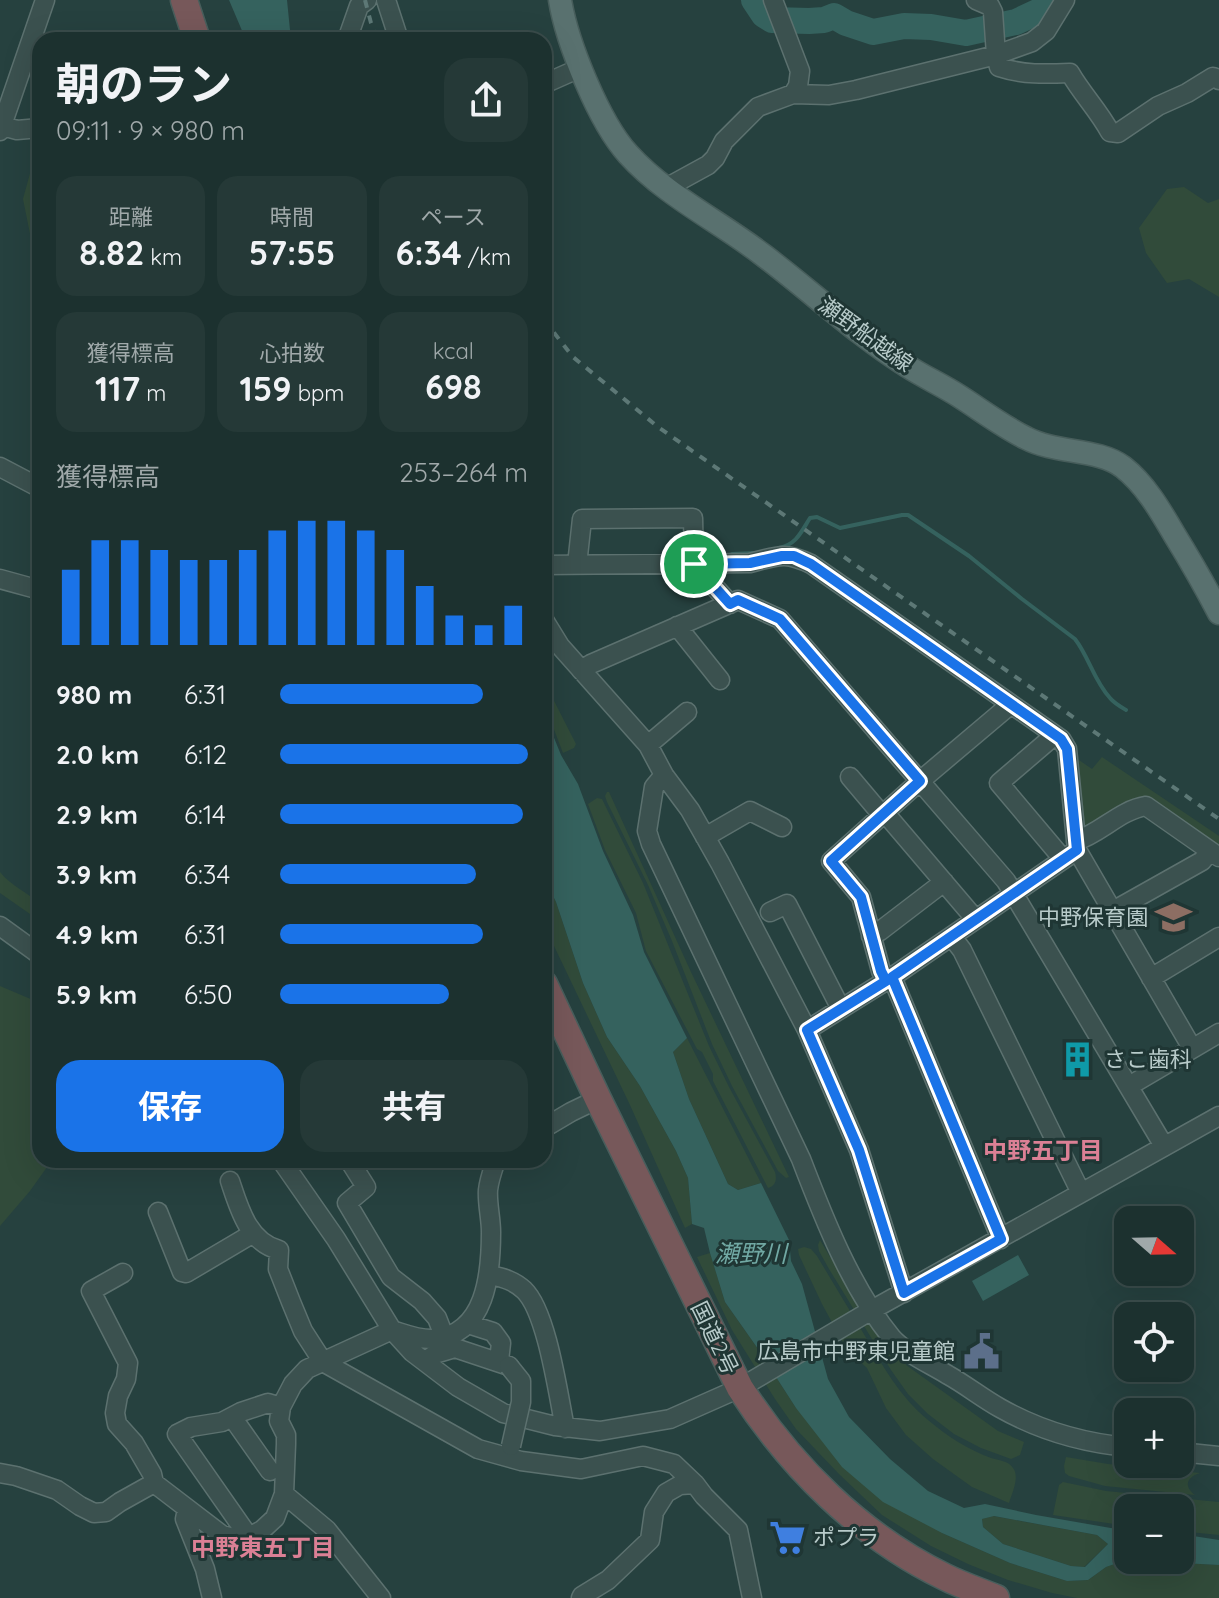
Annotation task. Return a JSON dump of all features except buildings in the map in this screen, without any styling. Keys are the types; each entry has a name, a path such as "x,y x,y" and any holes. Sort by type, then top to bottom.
{"highway":[{"path":"184,0 194,32"},
{"name":"国道2号","path":"552,1001 598,1099 748,1382 758,1416 837,1505 891,1545 944,1577 996,1598"}],"main road":[{"name":"瀬野船越線","path":"560,0 580,68 601,114 627,153 666,188 761,253 908,367 938,382 1027,439 1046,447 1107,458 1122,466 1160,509 1219,613"}],"street":[{"path":"34,32 45,0"},
{"path":"350,32 359,6 367,0"},
{"path":"386,0 396,32"},
{"path":"773,0 800,71 798,86 793,94"},
{"path":"976,0 990,6 993,12 999,67 1038,74 1070,73 1110,132 1118,133 1158,106 1213,77 1219,80"},
{"path":"666,188 708,165 724,141 758,107 793,94 829,95 856,90 996,55 1032,42 1046,31 1065,0"},
{"path":"32,38 1,128 32,129"},
{"path":"552,80 580,68"},
{"path":"0,467 32,484"},
{"path":"578,557 582,519 693,518 694,556 730,604"},
{"path":"552,563 578,557 694,556 750,563 794,556 811,564 1061,739 1067,749 1072,850"},
{"path":"0,579 32,588"},
{"path":"581,670 738,600 780,619 1006,881 1164,1146"},
{"path":"677,626 720,680"},
{"path":"552,633 648,745 705,837 807,1030 859,1150 904,1293"},
{"path":"1001,1239 889,979 881,971 861,897 831,861 1010,705"},
{"path":"648,745 687,712"},
{"path":"1055,735 999,783 1072,850 1113,911 1192,1048"},
{"path":"664,775 654,787 647,831 651,844 871,1311 895,1341 998,1407 1030,1423 1072,1437 1114,1444"},
{"path":"850,777 975,920"},
{"path":"807,1030 952,937 1087,838 1135,807 1146,806 1215,854 1113,911"},
{"path":"705,837 750,811 782,827"},
{"path":"871,936 944,882"},
{"path":"770,912 787,904 841,1009"},
{"path":"0,926 32,949"},
{"path":"952,937 962,950 1081,1193"},
{"path":"1151,978 1219,937"},
{"path":"1129,1086 1219,1033"},
{"path":"552,1123 598,1099"},
{"path":"287,1168 336,1239 392,1330 412,1352 458,1387 503,1413 565,1428 600,1431 670,1419 748,1382 1219,1116"},
{"path":"354,1168 366,1187 347,1203 391,1277 422,1301 437,1318 444,1336"},
{"path":"123,1273 91,1291 128,1363 126,1379 118,1396 117,1424 134,1443 154,1483 222,1535 249,1537 275,1518 284,1494 286,1435 279,1421 281,1407 293,1384 307,1369 392,1330 417,1338 435,1339 464,1329 476,1315 490,1275 492,1230 488,1190 494,1168"},
{"path":"230,1181 252,1234 266,1247 279,1250 278,1269 286,1291 303,1331 323,1362 478,1449 510,1452 521,1461 581,1469 643,1456 674,1464 738,1530 752,1598"},
{"path":"158,1212 182,1272 186,1273 252,1234"},
{"path":"490,1275 510,1279 525,1291 533,1303 542,1323 565,1428"},
{"path":"468,1324 493,1332 501,1343 504,1363"},
{"path":"425,1362 435,1354 455,1348 504,1363 521,1381 521,1402 510,1452"},
{"path":"249,1537 177,1434 191,1427 222,1422 268,1403 281,1407"},
{"path":"232,1417 270,1471"},
{"path":"1194,1453 1219,1456"},
{"path":"0,1473 57,1490 94,1513 106,1512 154,1483"},
{"path":"581,1598 608,1580 650,1540 654,1512 666,1493 680,1485 695,1484"},
{"path":"284,1494 327,1530 381,1598"},
{"path":"187,1509 185,1519 205,1569 212,1598"}],"green space":[{"path":"32,166 30,234 23,199"},
{"path":"1184,187 1208,203 1219,199 1219,297 1189,279 1167,283 1146,253 1139,228 1167,189"},
{"path":"552,697 576,744 563,753 552,724"},
{"path":"1073,756 1092,769 1102,757 1219,836 1219,848 1143,798 1136,799 1089,831 1084,829"},
{"path":"607,792 789,1177 778,1171 712,1044 648,885 607,802"},
{"path":"597,798 602,799 643,883 709,1046 775,1172 775,1182 771,1187 768,1188 713,1081 713,1074 702,1052 697,1049 646,951 636,913 605,850 588,804"},
{"path":"0,872 32,898 32,915 0,893"},
{"path":"552,894 583,983 607,1037 640,1086 688,1178 692,1224 685,1228 552,942"},
{"path":"0,986 32,1000 32,1168 46,1168 0,1226"},
{"path":"687,1038 761,1183 738,1190 728,1184 689,1099 673,1052"},
{"path":"820,1240 905,1356 906,1365 998,1431 1024,1442 1020,1455 1011,1459 954,1434 908,1394 829,1269 819,1251"},
{"path":"804,1247 817,1256 885,1370 918,1411 958,1442 1011,1466 1016,1480 1009,1503 972,1487 906,1435 886,1408 867,1368 847,1350 822,1304 799,1255 798,1249"},
{"path":"710,1253 725,1302 796,1408 942,1533 1010,1563 1067,1581 1088,1580 1114,1564 1114,1574 1194,1574 1194,1564 1219,1565 1219,1598 1077,1598 1052,1593 968,1564 931,1546 882,1515 796,1429 732,1330 697,1257"},
{"path":"1066,1457 1114,1465 1114,1478 1191,1478 1188,1485 1195,1495 1105,1486 1069,1476 1064,1466"},
{"path":"1063,1482 1137,1494 1114,1494 1114,1524 1053,1515 1059,1485"},
{"path":"1194,1500 1219,1502 1219,1535 1194,1532"},
{"path":"993,1516 1097,1535 1108,1544 1084,1567 1071,1566 1003,1544 983,1527 982,1519"}],"water":[{"path":"229,0 287,0 290,32 243,32"},
{"name":"瀬野川","path":"552,733 578,784 603,851 633,915 644,952 687,1038 673,1052 689,1099 728,1184 738,1190 761,1183 789,1240 791,1261 802,1284 828,1379 849,1417 890,1459 928,1491 964,1508 985,1504 1114,1529 1114,1564 1088,1580 1067,1581 1010,1563 883,1502 842,1467 796,1408 725,1302 704,1228 692,1224 688,1178 676,1151 640,1086 607,1037 583,983 552,894","holes":["994,1516 1097,1535 1108,1544 1085,1567 1071,1566 1003,1544 983,1527 982,1519"]},
{"path":"1018,1255 1029,1275 983,1301 972,1281"},
{"name":"瀬野川","path":"1194,1536 1219,1540 1219,1565 1194,1564"}],"waterway":[{"path":"754,0 764,15 772,20 809,21 834,16 873,32 904,26 966,33 1016,22 1052,5 1056,0"},
{"path":"779,548 794,540 810,518 817,517 840,528 908,515 969,556 1075,639 1104,691 1113,702 1126,710"},
{"path":"732,554 755,553"}],"railway":[{"path":"365,0 375,32"},
{"path":"552,330 573,357 658,427 1219,819"}],"place":[{"name":"中野保育園","path":"1174,917"},
{"name":"さこ歯科","path":"1078,1059"},
{"name":"広島市中野東児童館","path":"981,1351"},
{"name":"ポプラ","path":"787,1537"}],"district":[{"name":"中野五丁目","path":"1043,1151"},
{"name":"中野東五丁目","path":"263,1548"}],"route":[{"path":"794,556 811,564 1061,739 1067,749 1077,850 892,977 1001,1239 904,1293 859,1150 807,1030 886,981 861,897 831,861 920,781 780,619 738,600 730,604 694,564 750,563 794,556"}]}
